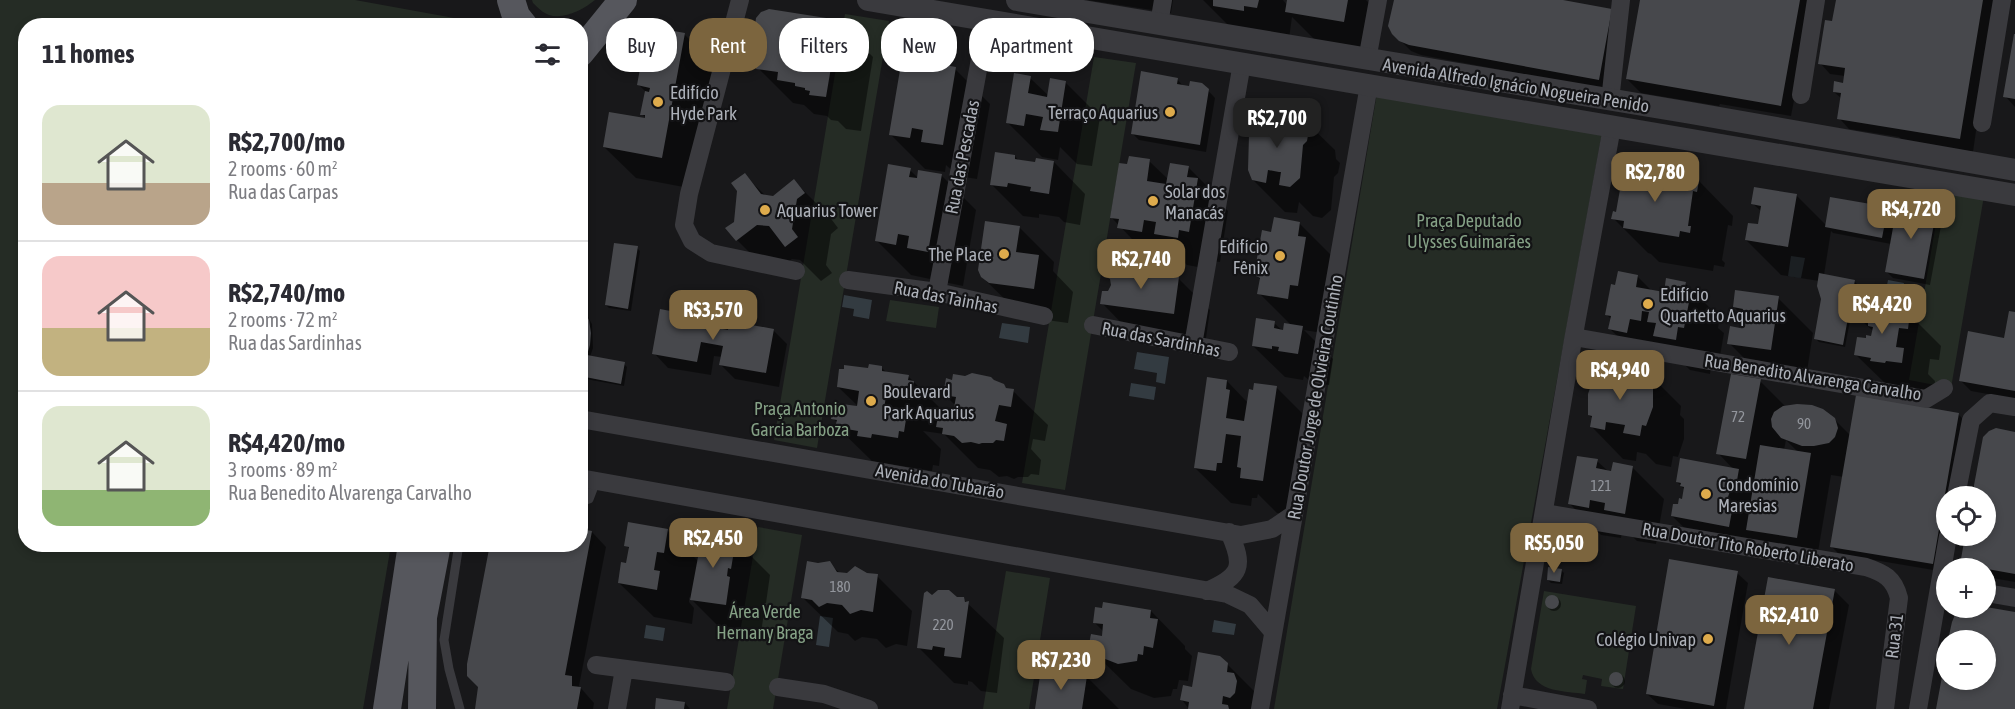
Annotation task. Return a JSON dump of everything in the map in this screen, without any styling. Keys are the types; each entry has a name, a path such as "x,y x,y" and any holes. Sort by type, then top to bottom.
{"main road":[{"path":"505,18 509,0"},
{"path":"509,0 518,18"},
{"path":"588,29 616,10"},
{"path":"588,43 616,10"},
{"path":"387,709 411,552"},
{"path":"422,709 423,617 435,552"}],"street":[{"path":"616,10 630,0"},
{"path":"740,0 689,194 684,225 692,241 711,253 796,271"},
{"name":"Avenida Alfredo Ignácio Nogueira Penido","path":"868,0 954,7 980,18"},
{"name":"Avenida Alfredo Ignácio Nogueira Penido","path":"1017,0 2015,170"},
{"path":"1159,24 1163,0"},
{"path":"1367,60 1378,0"},
{"path":"1610,101 1621,0"},
{"path":"1801,95 1816,0"},
{"path":"1982,123 2002,0"},
{"name":"Avenida Alfredo Ignácio Nogueira Penido","path":"1094,39 2015,195"},
{"path":"1193,345 1242,63"},
{"name":"Rua das Pescadas","path":"937,292 978,72"},
{"name":"Rua Doutor Jorge de Olvieira Coutinho","path":"1260,709 1370,85"},
{"path":"1686,139 1695,135 1698,129 1697,118 1691,113"},
{"path":"1725,146 1721,141 1721,131 1731,121"},
{"path":"1588,709 1511,702 1612,127"},
{"name":"Rua das Tainhas","path":"848,280 937,292 1044,316"},
{"name":"Rua das Sardinhas","path":"1093,325 1229,352"},
{"name":"Rua Benedito Alvarenga Carvalho","path":"1574,337 1926,399 1944,388"},
{"path":"1958,486 1971,420 1990,403 2015,408"},
{"name":"Avenida do Tubarão","path":"588,420 1241,535 1272,530 1294,514"},
{"path":"588,480 1227,594 1250,605 1273,632"},
{"name":"Rua Doutor Tito Roberto Liberato","path":"1544,513 1866,567 1879,572"},
{"path":"1207,591 1227,582 1236,573 1239,558 1229,532"},
{"name":"Rua 31","path":"1879,572 1896,587 1899,598 1885,709"},
{"path":"1996,595 2015,598"},
{"path":"1918,709 1936,618"},
{"path":"596,665 726,682"},
{"path":"617,709 624,669"},
{"path":"778,687 824,693 869,709"}],"lane":[{"path":"588,480 588,499"},
{"path":"458,552 444,640 448,669 460,709"}],"green space":[{"path":"0,0 355,0 454,18 18,18 18,552 390,552 363,709 0,709"},
{"path":"532,0 595,0 574,13 555,16 542,11"},
{"name":"Praça Antonio Garcia Barboza","path":"845,14 881,20 881,68 817,448 774,440 835,72 869,72 869,18 844,18"},
{"path":"1094,57 1136,63 1065,490 1022,483 1091,72 1094,72"},
{"name":"Praça Deputado Ulysses Guimarães","path":"1377,93 1602,133 1497,709 1274,709"},
{"path":"1943,183 1985,190 1951,388 1909,380"},
{"path":"890,300 939,307 936,328 886,321"},
{"name":"Área Verde Hernany Braga","path":"758,527 802,535 773,709 727,709"},
{"path":"1006,571 1050,578 1029,709 983,709"},
{"path":"1544,591 1636,606 1623,689 1601,686 1602,679 1583,675 1582,679 1587,680 1585,694 1561,691 1545,687 1534,677 1531,669"}],"shaded area":[{"path":"1791,256 1805,258 1801,278 1788,276"},
{"path":"1888,280 1904,283 1902,295 1882,292 1883,285 1887,285"},
{"path":"844,295 872,300 869,319 853,316 854,309 842,307"},
{"path":"1002,323 1030,327 1028,343 999,338"},
{"path":"1137,352 1169,357 1165,384 1156,382 1157,373 1134,369"},
{"path":"1131,383 1156,387 1154,400 1129,396"},
{"path":"820,616 833,618 829,647 816,645"},
{"path":"1214,620 1236,624 1234,635 1212,632"},
{"path":"646,625 665,628 663,641 644,638"}],"building":[{"path":"1213,0 1259,0 1257,8 1244,6 1244,11 1213,6"},
{"path":"1287,0 1348,0 1344,22 1285,12"},
{"path":"1394,0 1563,0 1612,9 1599,80 1409,45 1399,41 1388,26"},
{"path":"1640,0 1800,0 1781,106 1626,79"},
{"path":"1836,0 1983,0 1960,139 1837,119 1841,93 1833,92 1834,81 1843,83 1845,68 1818,64 1825,20 1832,21"},
{"path":"769,9 826,18 779,18 779,72 830,72 826,97 809,95 810,91 795,86 795,83 777,80 778,72 767,70 767,18 756,18 761,12"},
{"name":"Edifício Hyde Park","path":"677,32 685,33 662,158 603,147 609,112 645,118 645,115 640,115 645,91 649,92 650,88 637,85 639,72 677,72"},
{"path":"2015,34 2015,99 2003,97"},
{"name":"Terraço Aquarius","path":"1141,71 1178,78 1177,84 1189,86 1190,81 1202,83 1209,89 1200,145 1131,134"},
{"path":"900,72 955,72 943,145 921,142 923,130 912,128 910,138 889,135"},
{"path":"1014,73 1031,76 1028,93 1047,97 1050,78 1066,81 1058,132 1040,130 1043,117 1026,114 1024,126 1006,123"},
{"path":"1259,110 1274,113 1272,125 1287,127 1288,115 1303,117 1305,127 1309,130 1307,141 1303,145 1300,178 1290,187 1279,185 1281,172 1268,170 1266,183 1252,180 1248,170 1249,135 1253,134"},
{"path":"995,152 1015,155 1015,159 1035,162 1036,158 1054,161 1049,194 1030,191 1031,187 1008,183 1007,187 990,185"},
{"name":"Solar dos Manacás","path":"1129,156 1150,159 1147,181 1166,184 1170,163 1189,166 1187,177 1198,178 1189,232 1179,230 1178,238 1154,234 1156,222 1144,220 1142,232 1117,228 1119,219 1110,218 1119,163 1127,164"},
{"path":"888,164 911,168 909,177 917,178 918,170 942,174 928,252 907,248 909,236 898,234 896,245 875,241"},
{"path":"1621,166 1632,168 1631,171 1686,181 1687,178 1699,180 1697,192 1693,191 1688,226 1691,226 1690,233 1680,231 1679,237 1623,228 1624,221 1611,219 1613,211 1616,212 1622,178 1619,177"},
{"name":"Aquarius Tower","path":"745,173 761,194 773,196 794,179 805,193 797,199 792,229 798,237 785,247 769,226 757,225 736,241 725,228 734,222 737,191 731,183"},
{"path":"1754,187 1797,194 1788,247 1745,240 1748,223 1758,224 1761,206 1751,204"},
{"path":"1830,197 1888,207 1882,238 1825,227"},
{"path":"1898,200 1937,207 1924,279 1885,272"},
{"name":"Edifício Fênix","path":"1274,217 1300,222 1298,236 1306,237 1298,286 1290,285 1288,299 1257,294 1260,278 1254,275 1262,230 1271,232"},
{"name":"The Place","path":"985,221 1020,226 1016,252 1039,255 1034,289 989,283 981,277 978,270"},
{"path":"614,243 638,246 628,309 605,305"},
{"path":"1105,266 1179,277 1174,314 1100,304 1102,291 1108,291 1111,285 1110,279 1104,276"},
{"name":"Edifício Quartetto Aquarius","path":"1618,271 1638,275 1636,287 1664,292 1666,278 1686,282 1683,296 1690,297 1684,328 1678,327 1676,340 1653,336 1656,323 1647,322 1649,312 1642,311 1641,321 1630,319 1627,333 1608,329 1611,316 1605,315 1611,284 1615,285"},
{"path":"1819,273 1855,280 1843,345 1814,339 1821,299 1817,286"},
{"path":"1735,290 1779,296 1771,350 1727,344 1730,326 1740,328 1743,309 1733,307"},
{"path":"1863,305 1910,313 1908,329 1899,328 1896,347 1904,348 1902,363 1870,361 1871,358 1854,355 1857,337 1871,336 1873,327 1860,321"},
{"path":"660,309 707,318 705,326 728,330 729,321 774,329 766,373 719,365 723,346 701,342 697,362 652,354"},
{"path":"2009,311 2015,312 2015,391 1959,381 1968,331 2004,338"},
{"path":"588,318 591,333 588,352"},
{"path":"1256,318 1275,321 1274,328 1283,330 1284,323 1303,326 1298,354 1278,351 1279,347 1272,346 1272,349 1252,346"},
{"path":"588,355 625,362 621,384 588,378"},
{"name":"Boulevard Park Aquarius","path":"869,364 882,366 882,371 909,375 908,380 914,381 911,400 886,396 884,409 907,413 904,432 899,431 898,438 872,434 871,438 857,436 858,431 835,427 837,420 831,419 834,403 857,406 859,391 837,387 839,369 844,369 844,365 868,368"},
{"path":"1602,365 1616,368 1614,379 1631,382 1633,370 1650,373 1648,385 1653,386 1653,407 1646,426 1642,425 1640,436 1623,433 1625,425 1606,422 1605,430 1590,427 1592,416 1588,415 1588,394 1595,373 1600,374"},
{"path":"972,373 991,377 1004,384 1006,388 1014,389 1011,407 999,405 995,421 1007,424 1004,441 996,440 993,443 979,444 962,443 954,436 942,434 943,428 936,427 939,411 953,413 956,397 943,395 946,378 952,380 953,374 965,376"},
{"path":"1731,374 1761,379 1746,459 1716,454"},
{"path":"1207,377 1227,380 1226,389 1230,390 1226,418 1244,421 1249,389 1253,390 1254,383 1277,386 1263,481 1240,478 1241,468 1237,467 1241,436 1226,434 1222,463 1217,463 1216,471 1194,468"},
{"path":"1856,395 1959,413 1946,486 1936,486 1936,546 1933,564 1830,547"},
{"path":"1812,405 1823,409 1835,418 1838,428 1835,437 1829,443 1802,446 1781,438 1772,427 1771,419 1774,412 1783,406"},
{"path":"1996,428 2015,432 2015,574 1996,571 1996,558 1961,558 1963,546 1996,546 1996,486 1974,486 1983,437"},
{"path":"1760,445 1811,453 1797,538 1746,530"},
{"path":"1577,456 1598,459 1596,468 1611,471 1613,462 1633,466 1625,514 1604,510 1605,503 1590,500 1589,508 1568,504"},
{"name":"Condomínio Maresias","path":"1680,458 1739,469 1735,492 1730,491 1726,503 1728,510 1732,511 1729,527 1671,516 1673,504 1678,504 1679,498 1682,499 1684,487 1680,486 1681,483 1676,482"},
{"path":"628,522 668,529 664,553 657,552 654,570 660,571 657,590 618,583 621,562 626,563 629,547 624,546"},
{"path":"588,530 592,531 565,675 572,676 572,686 581,687 577,709 475,709 478,687 467,676 467,664 488,552 588,552"},
{"path":"699,534 736,539 731,569 728,568 727,576 730,577 726,605 690,600 698,557 696,557"},
{"path":"1669,559 1738,571 1714,706 1646,694"},
{"path":"807,561 818,563 830,561 837,572 847,573 855,566 867,573 878,574 873,612 861,610 850,614 842,605 827,603 819,607 812,600 801,598"},
{"path":"1548,567 1562,569 1560,582 1547,580"},
{"path":"1768,577 1835,589 1813,709 1744,709"},
{"path":"938,590 949,590 957,597 964,597 965,602 969,601 961,658 944,656 945,648 933,646 932,650 917,648 924,593 927,591 932,595"},
{"path":"1552,595 1557,597 1559,602 1557,607 1552,609 1547,607 1545,602 1547,597"},
{"path":"1103,602 1151,610 1150,618 1158,619 1153,648 1144,646 1143,655 1138,654 1137,661 1118,664 1095,655 1096,650 1088,649 1091,634 1102,636 1103,624 1093,623 1095,607 1102,608"},
{"path":"1996,609 2015,612 2015,709 1936,709 1940,690 1996,690 1996,630 1950,630 1954,618 1996,618"},
{"path":"1198,652 1220,656 1228,663 1227,672 1234,673 1237,681 1235,693 1230,698 1223,696 1222,704 1228,705 1229,709 1188,709 1189,702 1180,700 1183,685 1192,687"},
{"path":"1041,669 1087,676 1082,709 1035,709"},
{"path":"1616,672 1621,674 1623,679 1621,684 1616,686 1611,684 1609,679 1611,674"},
{"path":"656,698 685,702 684,709 655,709"}],"place":[{"name":"Edifício Hyde Park","path":"658,102"},
{"name":"Terraço Aquarius","path":"1170,112"},
{"name":"Solar dos Manacás","path":"1153,201"},
{"name":"Aquarius Tower","path":"765,210"},
{"name":"The Place","path":"1004,254"},
{"name":"Edifício Fênix","path":"1280,256"},
{"name":"Edifício Quartetto Aquarius","path":"1648,304"},
{"name":"Boulevard Park Aquarius","path":"871,401"},
{"name":"Condomínio Maresias","path":"1706,494"},
{"name":"Colégio Univap","path":"1708,639"}]}
